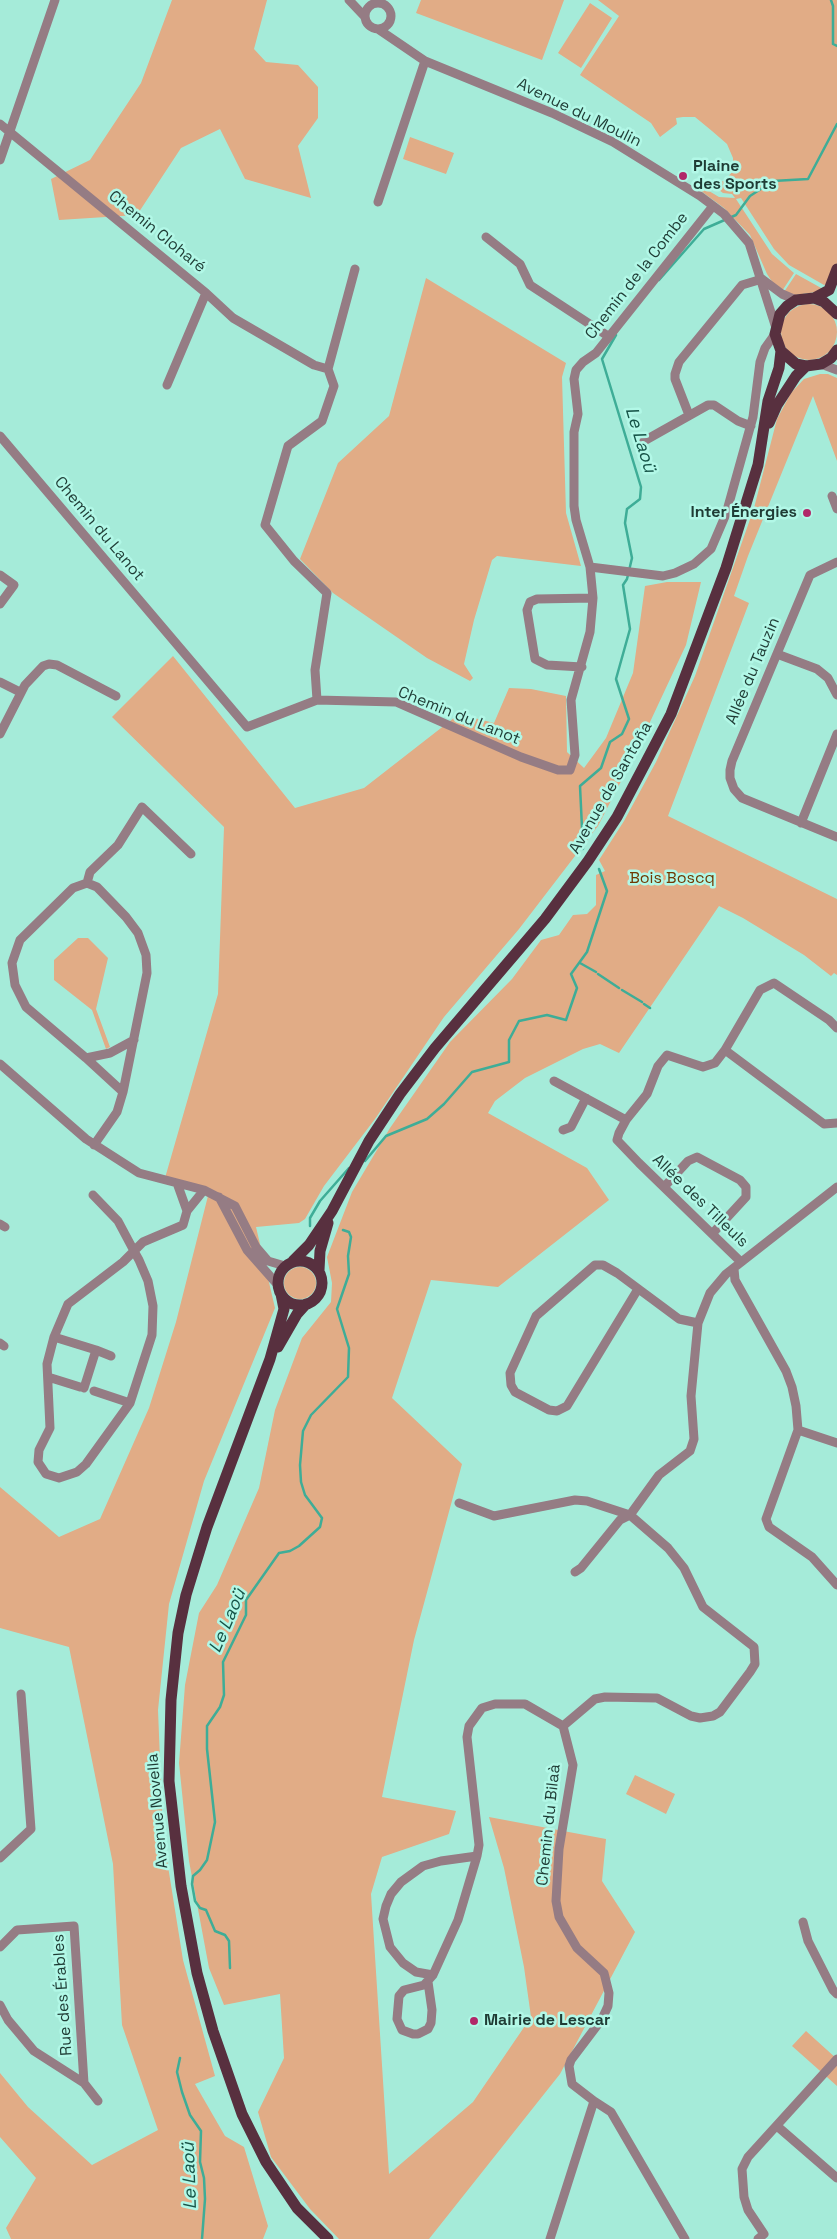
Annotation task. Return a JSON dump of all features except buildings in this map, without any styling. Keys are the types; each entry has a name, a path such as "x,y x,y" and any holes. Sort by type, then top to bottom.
{"main road":[{"path":"837,269 828,290 814,298 796,300 787,306 780,314 775,329 781,351 788,359 806,366 821,364 831,358 837,350"},
{"path":"814,298 824,302 837,314"},
{"name":"Avenue de Santoña","path":"289,1264 309,1245 332,1211 369,1141 400,1094 435,1048 545,918 588,861 616,817 671,714 699,644 748,500 764,434 768,401 779,368 781,351"},
{"name":"Avenue de Santoña","path":"764,434 777,405 796,376 806,366"},
{"name":"Avenue de Santoña","path":"318,1270 320,1251 332,1211"},
{"path":"308,1261 318,1270 322,1284 321,1290 318,1296 306,1304 292,1304 279,1289 280,1271 289,1264 308,1261"},
{"name":"Avenue Novella","path":"279,1289 284,1309 270,1359 207,1527 186,1595 178,1633 171,1700 169,1780 181,1886 197,1973 213,2031 242,2114 266,2162 297,2208 328,2239"},
{"name":"Avenue Novella","path":"270,1359 297,1314 306,1304"}],"street":[{"path":"0,160 55,0"},
{"path":"349,0 365,17 368,24 378,29 386,26 394,0"},
{"path":"365,0 382,2"},
{"path":"365,17 367,7 382,2"},
{"path":"382,2 390,16"},
{"name":"Avenue du Moulin","path":"390,16 401,42"},
{"name":"Avenue du Moulin","path":"378,29 401,42 425,61 552,113 613,142 693,191 724,214 749,243 762,279 775,329"},
{"path":"378,202 425,61"},
{"name":"Chemin Cloharé","path":"0,124 206,293 167,384"},
{"name":"Chemin de la Combe","path":"590,567 576,520 574,506 574,432 578,414 574,378 576,370 583,362 596,353 713,206"},
{"path":"486,237 520,264 530,285 608,336"},
{"path":"317,700 315,670 327,593 294,561 265,525 288,446 322,421 334,386 328,369 355,268"},
{"path":"689,415 675,378 679,362 742,285 762,279 782,294 796,300"},
{"path":"206,293 233,318 314,365 328,369"},
{"path":"590,567 663,576 694,564 711,549 726,514 751,426 760,362 775,329"},
{"path":"821,364 837,370"},
{"path":"644,441 708,405 714,405 738,421 751,426"},
{"name":"Chemin du Lanot","path":"0,436 247,728 317,700 396,702 521,757 558,770 570,770 575,755 571,700 582,667 590,632 593,598 590,567"},
{"path":"832,496 837,509"},
{"name":"Allée du Tauzin","path":"801,822 749,801 734,789 730,778 730,770 810,575 837,562"},
{"path":"0,575 14,585 0,604"},
{"path":"582,667 547,666 535,659 527,610 530,602 537,599 593,598"},
{"path":"777,654 817,669 828,678 837,695"},
{"path":"0,734 20,692 43,666 49,664 57,665 116,696"},
{"path":"0,682 20,692"},
{"path":"837,734 801,822 837,837"},
{"path":"87,883 90,872 118,845 142,807 191,854"},
{"path":"94,1145 117,1112 123,1092 147,972 146,955 138,933 126,916 97,888 87,883 73,888 20,940 12,963 15,985 26,1007 123,1092"},
{"path":"554,1081 626,1120 647,1094 658,1066 666,1055 702,1067 715,1063 725,1050 760,990 774,983 829,1020 837,1028"},
{"path":"86,1058 110,1053 134,1040"},
{"path":"725,1050 824,1124 837,1123"},
{"path":"0,1064 94,1145 139,1173 204,1190 219,1196 235,1206 256,1248 268,1261 289,1264"},
{"path":"563,1130 571,1127 586,1098"},
{"name":"Allée des Tilleuls","path":"626,1120 618,1140 712,1234 738,1265"},
{"path":"664,1186 688,1161 697,1157 740,1180 746,1187 746,1197 712,1234"},
{"path":"177,1183 187,1210"},
{"path":"575,1572 581,1568 620,1520 630,1515 659,1475 690,1452 694,1440 691,1396 698,1324 710,1293 726,1274 837,1187"},
{"path":"93,1195 118,1221 134,1251 148,1281 153,1306 152,1335 130,1403 86,1464 77,1472 59,1478 46,1474 38,1462 39,1450 50,1428 47,1364 54,1338 68,1304 123,1262 134,1251 143,1242 184,1225 187,1210 204,1190"},
{"path":"219,1196 247,1250 279,1289"},
{"path":"638,1289 567,1406 557,1411 549,1410 515,1392 511,1385 510,1373 536,1316 588,1269 595,1265 603,1265 638,1289 679,1319 698,1324"},
{"path":"738,1265 735,1280 786,1371 792,1387 798,1430 766,1519 769,1527 812,1557 837,1585"},
{"path":"54,1338 111,1356"},
{"path":"48,1377 82,1387 96,1350"},
{"path":"94,1391 130,1403"},
{"path":"798,1430 837,1443"},
{"path":"431,1978 431,2024 428,2029 418,2034 402,2030 397,2020 399,1996 404,1990 424,1985 431,1978 458,1920 477,1856 479,1845 467,1737 469,1726 482,1708 495,1704 525,1704 563,1726 595,1699 605,1697 656,1698 691,1716 700,1718 713,1716 720,1712 755,1664 754,1647 703,1607 684,1568 668,1548 630,1515 587,1501 575,1500 494,1516 459,1503"},
{"path":"0,1858 31,1830 21,1694"},
{"name":"Chemin du Bilaà","path":"563,1726 573,1765 559,1849 556,1901 559,1917 577,1948 604,1973 609,1993 608,2006 602,2019 571,2060 569,2075 572,2084 594,2101"},
{"path":"431,1978 416,1972 398,1958 390,1947 383,1919 386,1906 391,1894 400,1882 423,1866 441,1861 477,1856"},
{"path":"804,1922 808,1941 833,1990 837,1994"},
{"name":"Rue des Érables","path":"0,1947 17,1930 74,1926 84,2083"},
{"path":"0,2005 8,2020 34,2051 84,2083 98,2101"},
{"path":"764,2237 748,2210 744,2197 742,2169 748,2157 837,2059"},
{"path":"550,2239 594,2101 611,2112 685,2239"},
{"path":"777,2126 837,2178"}],"green space":[{"path":"172,0 267,0 254,49 266,62 298,65 318,87 318,118 298,146 311,198 245,179 220,129 181,148 137,215 59,220 51,179 90,160 141,83"},
{"path":"421,0 564,0 542,60 416,13"},
{"path":"598,0 837,0 837,263 830,283 824,285 789,265 774,249 741,198 736,199 772,254 794,273 782,291 767,274 750,235 724,208 697,188 699,185 719,197 735,198 732,194 723,193 714,186 725,180 733,171 733,158 727,144 712,131 695,117 683,117 676,118 677,124 660,137 651,123 580,75 619,16"},
{"path":"590,3 612,18 581,68 558,53"},
{"path":"410,137 454,153 446,174 403,159"},
{"path":"796,274 823,289 795,295 784,292"},
{"path":"426,278 566,363 562,377 566,513 581,566 497,556 492,560 474,620 464,664 473,678 470,681 427,658 333,593 300,559 338,463 389,416"},
{"path":"809,304 820,306 829,312 835,321 837,332 835,343 829,352 820,358 809,360 798,358 789,352 783,343 781,332 783,321 789,312 798,306"},
{"name":"Bois Boscq","path":"820,374 828,374 837,378 837,461 813,396 748,556 734,596 749,603 668,816 837,899 837,975 834,973 831,976 804,955 743,918 719,906 619,1053 600,1044 583,1049 525,1078 495,1101 488,1113 587,1168 609,1200 498,1287 431,1280 392,1398 462,1464 414,1640 382,1797 456,1811 449,1834 382,1857 371,1894 389,2174 473,2102 531,2017 524,1967 504,1868 489,1817 606,1839 602,1881 635,1932 560,2074 429,2239 339,2239 310,2209 271,2157 258,2112 284,2058 280,1994 224,2005 209,1968 189,1861 179,1763 185,1685 199,1613 217,1585 259,1488 275,1410 302,1338 331,1302 332,1283 327,1257 352,1192 390,1128 450,1042 512,979 541,940 559,935 573,915 587,914 596,905 596,875 605,871 599,860 624,821 656,762 695,676 754,508 777,419 791,393 804,379"},
{"path":"667,582 701,582 686,645 636,752 598,826 519,929 444,1017 375,1119 324,1186 305,1219 299,1223 256,1227 275,1308 204,1481 169,1604 158,1710 163,1835 183,1960 215,2076 195,2084 225,2136 244,2147 268,2226 263,2239 11,2239 6,2228 36,2178 0,2137 0,2073 28,2107 92,2165 158,2130 122,2025 113,1864 69,1647 0,1628 0,1487 59,1537 100,1519 149,1408 176,1322 210,1188 165,1178 218,994 224,827 112,717 173,656 295,808 364,788 459,714 494,723 509,688 531,689 566,696 567,752 584,768 606,738 633,673 645,586"},
{"path":"78,938 88,938 108,958 96,1009 110,1047 106,1049 92,1010 54,980 54,960"},
{"path":"300,1267 312,1271 316,1283 312,1295 300,1299 288,1295 284,1283 288,1271"},
{"path":"635,1775 675,1794 666,1814 626,1794"},
{"path":"806,2031 837,2059 837,2086 792,2046"}],"waterway":[{"name":"Le Laoü","path":"831,0 833,6 833,44 837,46"},
{"name":"Le Laoü","path":"659,280 704,229 736,215 750,196 773,181 808,179 837,124"},
{"name":"Le Laoü","path":"583,849 580,786 601,768 610,742 622,734 629,719 616,679 630,629 623,585 627,579 632,558 625,523 627,509 640,499 641,487 602,359 616,335"},
{"name":"Le Laoü","path":"365,1161 386,1136 427,1119 444,1104 472,1072 509,1062 509,1040 519,1021 547,1015 566,1020 577,988 571,974 587,952 607,891 599,869"},
{"path":"580,963 596,972"},
{"path":"598,974 619,988"},
{"path":"622,990 642,1002"},
{"path":"644,1004 650,1008"},
{"name":"Le Laoü","path":"310,1226 310,1218 320,1201 349,1168"},
{"name":"Le Laoü","path":"230,1968 229,1941 225,1935 215,1931 206,1910 200,1908 195,1901 192,1884 193,1876 207,1860 215,1822 207,1749 207,1726 220,1707 224,1695 223,1662 246,1615 246,1600 279,1553 290,1551 299,1546 320,1527 322,1518 305,1495 301,1482 300,1465 303,1431 311,1415 348,1377 349,1348 337,1309 349,1274 348,1256 351,1237 349,1232 343,1230"},
{"name":"Le Laoü","path":"180,2058 177,2072 182,2092 190,2115 201,2131 200,2162 204,2178 205,2199 202,2239"}],"place":[{"name":"Plaine des Sports","path":"683,176"},
{"name":"Inter Énergies","path":"807,513"},
{"name":"Mairie de Lescar","path":"474,2021"}]}
